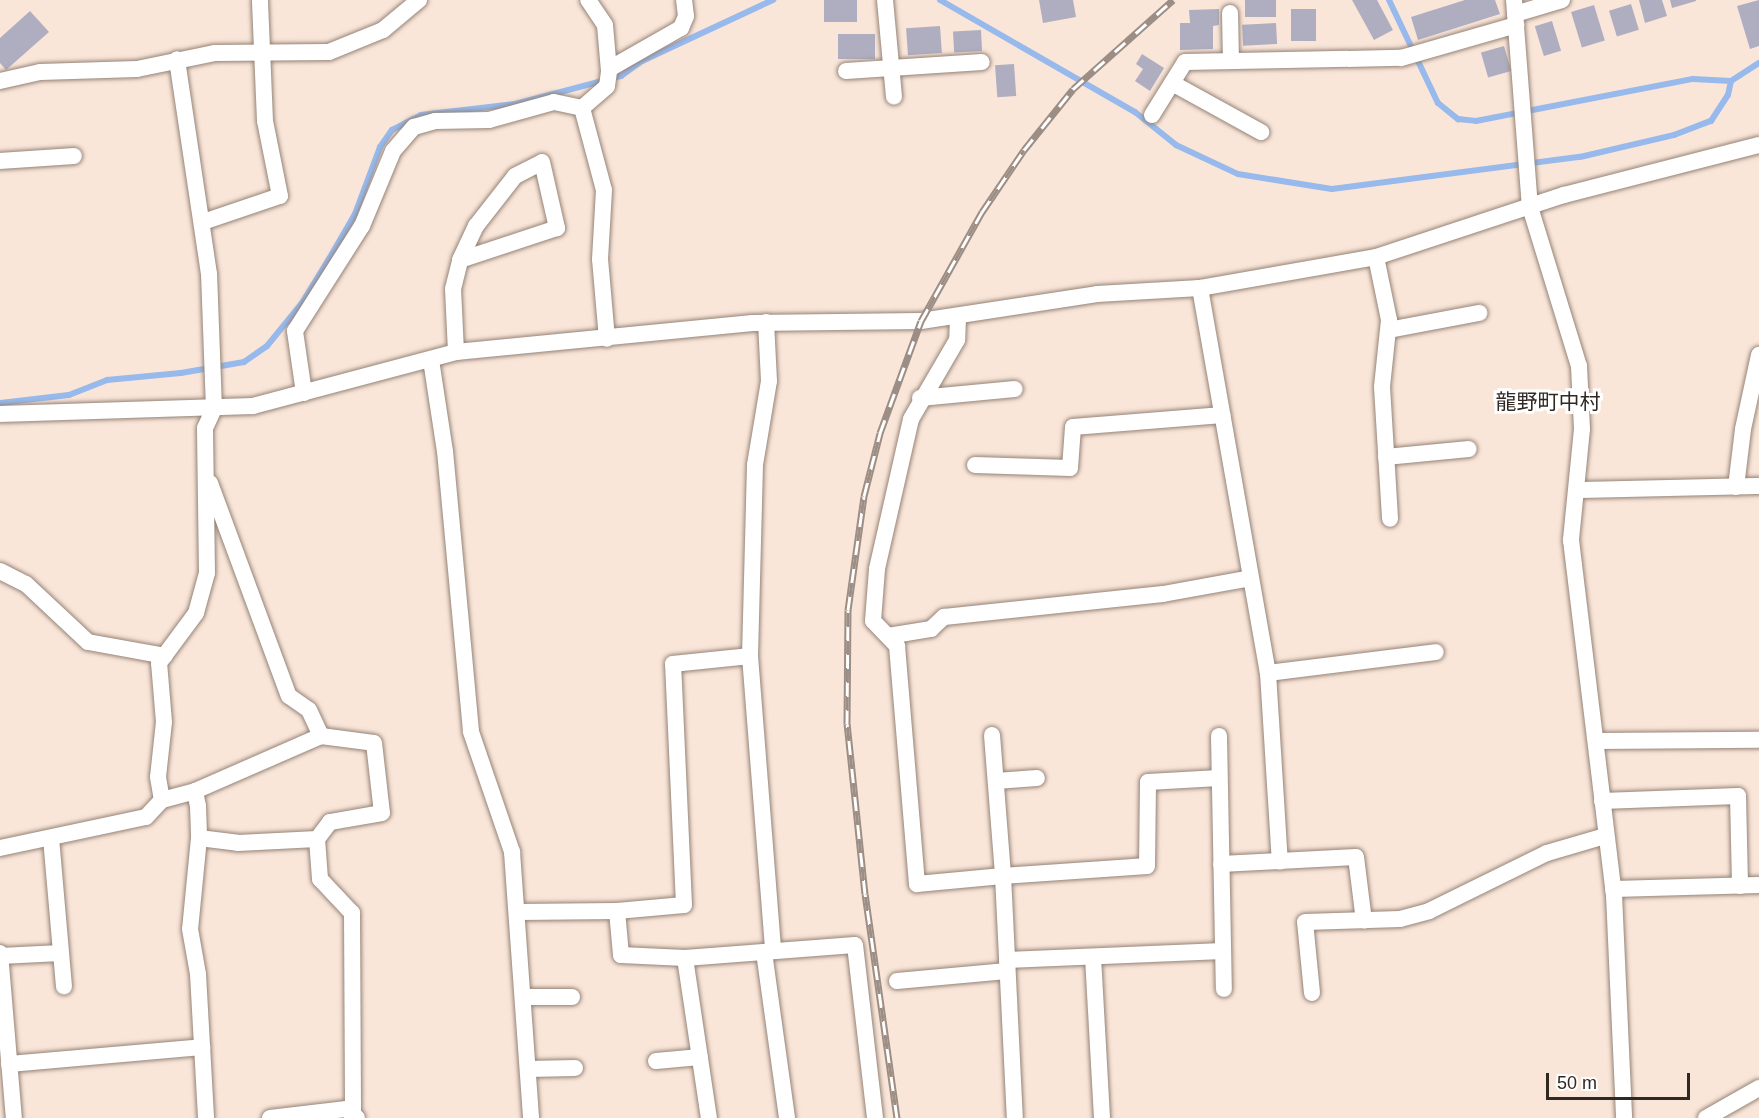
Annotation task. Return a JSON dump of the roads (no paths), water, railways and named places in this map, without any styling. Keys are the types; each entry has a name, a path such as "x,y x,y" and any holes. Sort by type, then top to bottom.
{"street":[{"path":"203,222 280,196 265,121 260,0"},
{"path":"0,81 40,72 137,69 177,59 261,50 329,52 383,30 419,0"},
{"path":"582,108 607,86 609,69 605,25 588,0"},
{"path":"609,69 681,28 686,16 684,0"},
{"path":"885,0 894,97"},
{"path":"1152,115 1185,62 1401,58 1515,13 1562,0"},
{"path":"1230,13 1231,61"},
{"path":"1515,13 1530,207 1579,366 1582,429 1578,490 1571,540 1613,889 1624,1118"},
{"path":"162,800 158,777 164,722 159,663 196,613 207,573 206,428 214,409 211,378 209,274 177,59"},
{"path":"846,71 982,62"},
{"path":"1172,84 1261,132"},
{"path":"304,393 295,331 362,226 393,151 405,134 435,121 489,120 554,102 582,108"},
{"path":"582,108 604,190 600,259 607,339"},
{"path":"0,414 253,406 456,352 607,339 643,332 766,322 958,318 1097,294 1200,288 1376,257 1530,207 1759,145"},
{"path":"0,161 74,156"},
{"path":"456,352 453,289 460,260 476,226 515,176 542,162 557,228 460,260"},
{"path":"1376,257 1389,330 1382,387 1390,519"},
{"path":"1200,288 1268,673 1280,862"},
{"path":"1389,330 1479,313"},
{"path":"958,318 957,340 911,418 876,569 873,621 897,646 917,884 1147,866 1148,782 1220,778"},
{"path":"766,322 769,381 756,465 750,656 769,951 787,1118"},
{"path":"1736,486 1743,429 1759,355"},
{"path":"431,360 445,452 471,732 512,852 531,1118"},
{"path":"921,398 1015,389"},
{"path":"975,465 1070,468 1073,427 1223,415"},
{"path":"1386,457 1469,449"},
{"path":"206,474 289,696 309,710 321,736"},
{"path":"1578,490 1759,486"},
{"path":"0,571 26,584 88,642 165,656"},
{"path":"888,636 931,629 944,617 1163,594 1251,578"},
{"path":"1268,673 1436,652"},
{"path":"518,912 617,911 684,905 674,664 750,656"},
{"path":"992,735 1003,876 1015,1118"},
{"path":"0,848 146,817 162,800 195,791 321,736 374,743 382,813 330,822 317,839 320,879 352,913 355,1116"},
{"path":"1219,736 1224,989"},
{"path":"1597,741 1759,740"},
{"path":"996,781 1037,778"},
{"path":"195,791 199,838 190,929 198,974 206,1118"},
{"path":"1602,801 1738,796 1740,886"},
{"path":"1312,993 1305,922 1400,919 1429,910 1547,853 1605,836"},
{"path":"51,838 64,986"},
{"path":"199,838 238,843 317,839"},
{"path":"1221,864 1356,857 1364,921"},
{"path":"1613,889 1759,885"},
{"path":"617,911 621,955 685,958 855,945 875,1118"},
{"path":"897,981 1007,965 1093,957 1223,951"},
{"path":"14,1118 0,955 61,953"},
{"path":"1093,957 1102,1118"},
{"path":"685,958 709,1118"},
{"path":"524,997 572,997"},
{"path":"9,1064 202,1047"},
{"path":"656,1061 700,1057"},
{"path":"528,1069 575,1068"},
{"path":"1706,1118 1759,1088"},
{"path":"270,1118 346,1109 355,1116"}],"waterway":[{"path":"0,403 69,395 107,380 181,373 244,362 267,346 302,303 355,214 380,147 392,130 421,115 515,104 621,76 642,61 773,0"},
{"path":"940,0 1135,112 1176,145 1238,174 1332,189 1580,157 1674,135 1711,121 1728,95 1731,81 1759,63"},
{"path":"1389,0 1438,103 1458,119 1476,121 1693,79 1731,81"}],"railway":[{"path":"897,1118 865,894 847,724 848,610 864,496 880,433 921,321 982,212 1024,150 1073,89 1173,0"}],"district":[{"name":"龍野町中村","path":"1548,402"}]}
